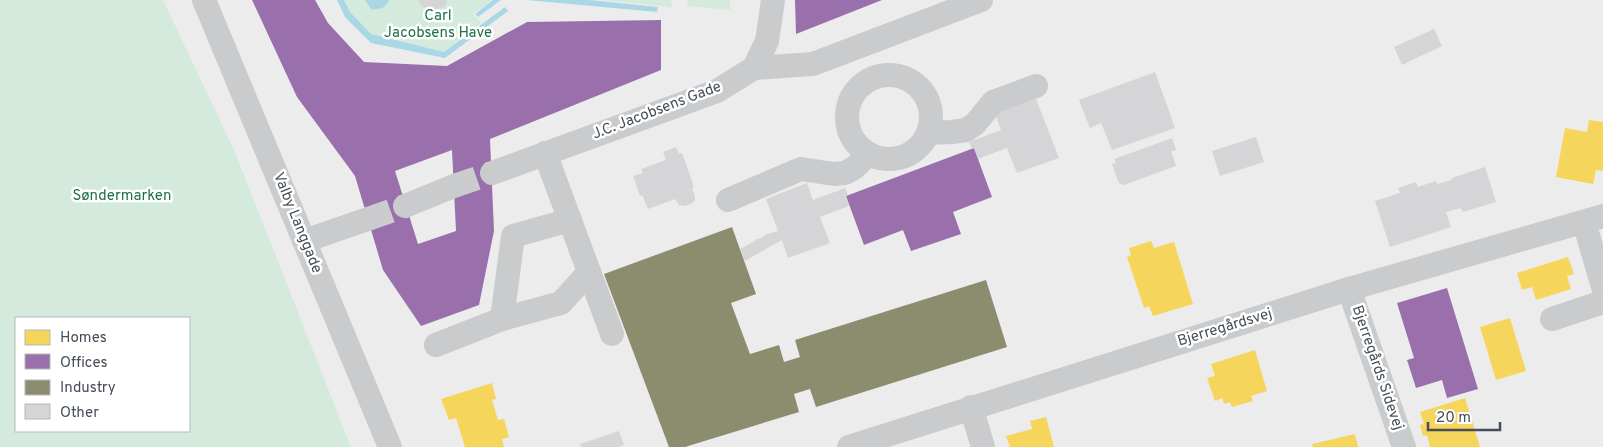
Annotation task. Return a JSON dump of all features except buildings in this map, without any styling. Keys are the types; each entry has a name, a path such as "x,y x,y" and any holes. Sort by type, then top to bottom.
{"street":[{"name":"Valby Langgade","path":"204,0 390,447"},
{"path":"773,0 767,41 754,68 813,64 980,0"},
{"path":"863,45 876,78"},
{"name":"J.C. Jacobsens Gade","path":"492,173 717,90 754,68"},
{"path":"899,76 920,88 926,98 931,109 928,133 914,151 903,157 892,159 880,158 869,154 852,137 848,126 848,113 851,102 856,92 865,83 876,78 899,76"},
{"path":"928,133 966,130 975,124 993,102 1036,86"},
{"path":"546,153 612,334"},
{"path":"728,200 801,169 834,174 845,173 854,168 869,154"},
{"path":"405,206 454,186"},
{"path":"304,241 368,219"},
{"path":"1594,219 1603,287"},
{"name":"Bjerregårdsvej","path":"849,447 1350,289 1594,219"},
{"path":"502,319 513,236 570,220"},
{"path":"436,345 502,319 561,303 589,272"},
{"name":"Bjerregårds Sidevej","path":"1350,289 1404,447"},
{"path":"1552,319 1603,302"},
{"path":"971,408 983,447"}],"green space":[{"name":"Søndermarken","path":"0,0 163,0 235,152 351,447 0,447"},
{"name":"Carl Jacobsens Have","path":"344,0 492,0 473,14 481,23 444,52 371,34 350,12"},
{"path":"600,0 671,0 672,7"},
{"path":"687,0 730,0 730,10 688,6"}],"water":[{"path":"337,0 344,0 350,12 371,34 444,52 505,7 508,11 445,58 371,43 345,17"},
{"path":"365,0 389,0 380,9 371,9"},
{"path":"493,0 501,0 478,17 475,14"},
{"path":"526,0 589,0 658,7 657,12"}],"tunnel":[{"path":"454,186 492,173"},
{"path":"368,219 405,206"}]}
